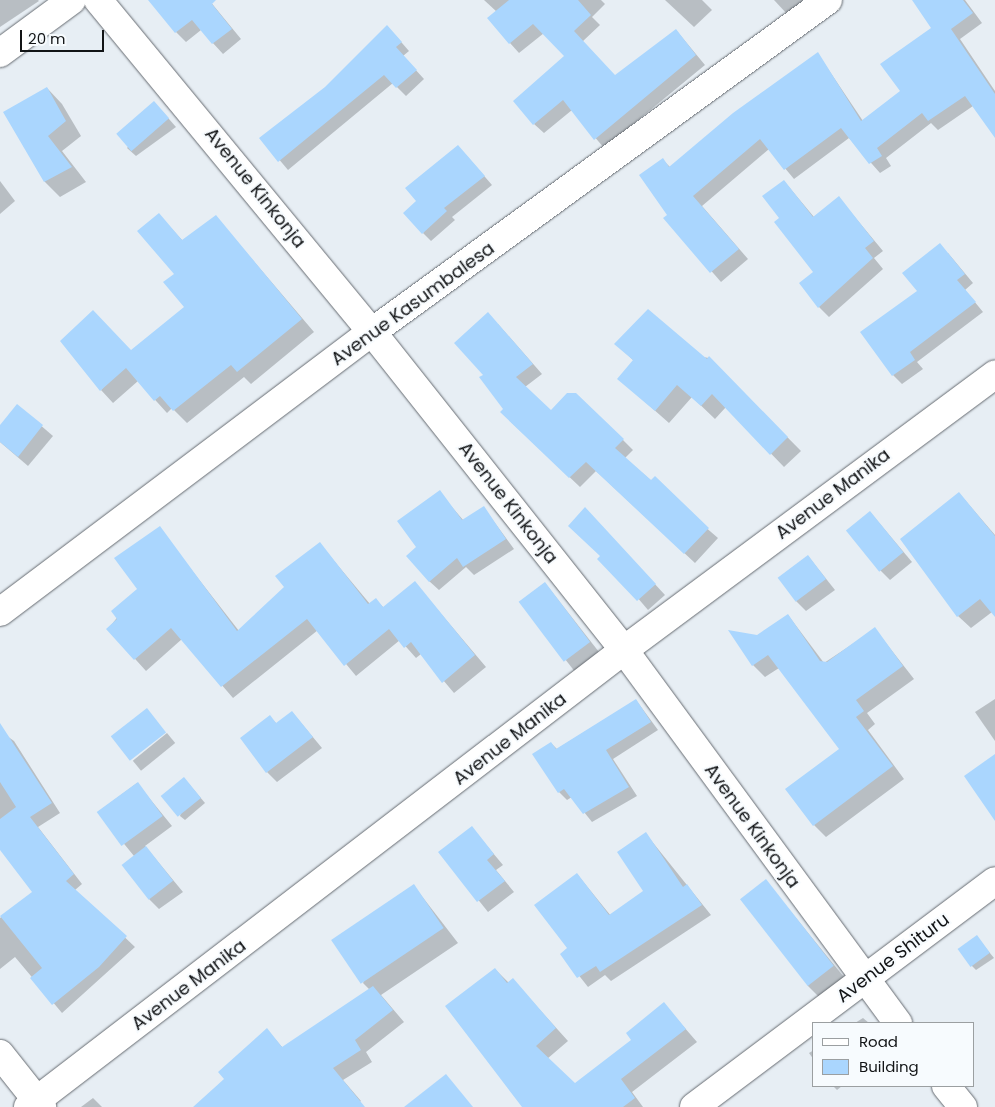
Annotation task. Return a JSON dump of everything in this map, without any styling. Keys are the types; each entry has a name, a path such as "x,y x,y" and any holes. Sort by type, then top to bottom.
{"street":[{"path":"0,53 72,0"},
{"name":"Avenue Kinkonja","path":"98,0 372,332 624,650 864,980 897,1022"},
{"name":"Avenue Kasumbalesa","path":"0,612 372,332 828,0"},
{"name":"Avenue Manika","path":"35,1105 624,650 995,374"},
{"name":"Avenue Shituru","path":"694,1107 995,881"},
{"path":"0,1054 35,1105"},
{"path":"947,1087 963,1107"}],"building":[{"path":"148,0 216,0 212,4 232,29 212,44 192,20 175,33"},
{"path":"509,0 578,0 591,15 574,31 615,75 676,29 696,55 594,140 563,100 533,125 513,101 564,56 533,24 509,44 487,18"},
{"path":"912,0 963,0 973,13 951,29 995,94 995,138 965,96 928,121 922,113 877,148 882,156 869,164 841,128 784,170 760,139 693,196 739,249 710,273 663,218 667,215 639,175 663,158 669,167 733,113 818,52 861,121 900,91 880,64 931,28"},
{"path":"387,25 402,42 396,47 417,70 396,88 384,75 278,162 259,138 325,87"},
{"path":"47,87 66,121 48,136 72,167 44,182 3,112"},
{"path":"154,101 169,118 131,151 116,134"},
{"path":"458,145 485,176 444,208 447,211 422,234 403,213 416,201 405,188"},
{"path":"784,180 813,217 839,196 874,241 865,248 873,258 818,308 799,283 813,272 774,222 779,218 762,196"},
{"path":"159,213 182,240 216,215 302,319 237,372 231,365 173,411 160,396 154,401 126,368 100,391 60,341 93,310 131,350 184,307 163,282 174,274 137,231"},
{"path":"940,243 965,274 957,280 976,302 910,352 915,360 892,376 860,332 917,291 902,273"},
{"path":"648,309 707,359 709,356 788,437 770,455 712,394 701,406 677,385 655,411 617,379 633,360 614,344"},
{"path":"488,312 533,364 516,377 551,410 567,393 576,393 624,439 615,448 651,480 655,476 709,528 684,554 586,462 569,478 500,412 503,409 479,377 483,375 454,343"},
{"path":"17,404 43,425 18,457 0,442 0,425"},
{"path":"440,490 462,520 484,506 506,539 463,567 457,558 429,582 406,556 416,547 397,521"},
{"path":"959,492 995,536 995,617 980,599 957,617 900,539"},
{"path":"585,507 656,584 637,601 597,559 600,556 568,526"},
{"path":"870,511 903,552 879,572 846,531"},
{"path":"160,526 237,631 284,587 275,576 320,542 368,604 376,598 383,607 415,581 475,655 442,683 411,642 404,648 389,629 344,666 307,619 221,687 171,628 134,660 106,629 117,619 111,611 137,589 114,558"},
{"path":"808,555 826,579 796,602 778,578"},
{"path":"545,582 590,642 564,662 519,602"},
{"path":"788,614 820,661 827,662 875,627 903,666 856,700 864,711 856,717 893,766 813,826 785,789 839,749 768,655 752,666 728,630 757,635"},
{"path":"636,699 651,722 606,750 629,787 583,814 564,789 558,793 532,754 551,742 556,749"},
{"path":"147,708 166,732 130,761 111,736"},
{"path":"292,711 313,737 266,773 240,738 270,715 276,723"},
{"path":"0,723 52,803 30,817 74,874 66,881 127,936 99,967 52,1005 30,978 42,968 0,916 32,892 0,850 0,819 16,807 0,782"},
{"path":"995,754 995,821 964,776"},
{"path":"184,777 201,798 178,817 161,796"},
{"path":"138,782 163,816 121,846 97,812"},
{"path":"472,826 494,854 487,860 505,881 477,902 438,852"},
{"path":"646,832 683,887 687,884 702,905 600,972 596,966 577,978 560,954 567,948 534,905 577,873 609,915 643,891 617,852"},
{"path":"146,846 173,881 149,900 122,865"},
{"path":"766,879 834,966 808,986 740,899"},
{"path":"414,884 444,928 361,984 331,940"},
{"path":"977,935 990,953 971,967 958,949"},
{"path":"495,968 507,983 513,978 556,1028 536,1046 575,1083 631,1040 626,1033 664,1002 686,1029 621,1079 635,1098 623,1107 522,1107 445,1006"},
{"path":"373,986 393,1010 355,1040 361,1050 333,1068 365,1107 193,1107 224,1079 218,1072 267,1028 282,1047"},
{"path":"446,1074 473,1107 404,1107"}]}
